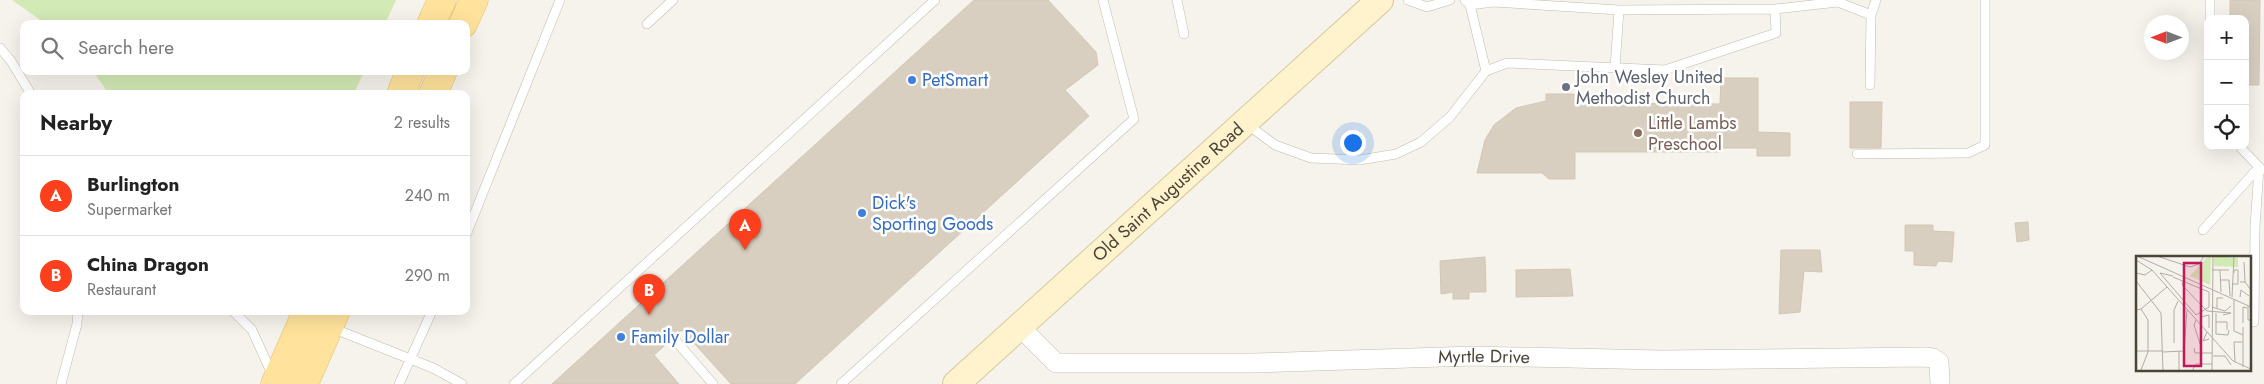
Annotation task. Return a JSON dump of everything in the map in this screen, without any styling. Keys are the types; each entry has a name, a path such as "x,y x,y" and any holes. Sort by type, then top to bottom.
{"main road":[{"path":"433,20 442,0"},
{"path":"465,20 474,0"},
{"path":"403,90 408,75"},
{"path":"435,90 440,75"},
{"path":"275,383 305,315"},
{"path":"304,384 333,319"}],"street":[{"name":"Old Saint Augustine Road","path":"956,384 1380,0"},
{"name":"Myrtle Drive","path":"1020,327 1056,363 1253,363 1473,356 1661,360 1925,357 1933,358 1939,362 1940,384"}],"lane":[{"path":"470,225 560,0"},
{"path":"647,24 673,0"},
{"path":"514,384 935,0"},
{"path":"841,384 1134,119 1103,0"},
{"path":"1177,0 1184,34"},
{"path":"1408,0 1427,7 1450,0"},
{"path":"1870,85 1871,15 1876,0"},
{"path":"1857,154 1968,153 1985,145 1985,0"},
{"path":"2210,0 2210,15"},
{"path":"1486,71 1468,3 1493,2 1619,10 1776,9 1838,1 1871,15"},
{"path":"1245,123 1275,145 1311,158 1360,160 1396,154 1420,142 1450,117 1486,71 1508,63 1665,70 1776,33 1776,9"},
{"path":"1616,68 1619,10"},
{"path":"0,48 28,90"},
{"path":"2243,150 2262,169"},
{"path":"2203,230 2262,169"},
{"path":"2254,322 2255,227 2262,169"},
{"path":"61,384 78,315"},
{"path":"237,315 252,330 275,383"},
{"path":"399,384 430,315"},
{"path":"333,319 462,384"},
{"path":"677,342 713,384"}],"green space":[{"path":"12,0 396,0 387,20 40,20"},
{"path":"96,75 362,75 356,90 106,90"}],"building":[{"path":"974,0 1048,0 1096,52 1098,65 1065,90 1089,116 795,384 731,384 682,330 654,355 679,384 552,384"},
{"path":"2230,0 2260,0 2259,85 2249,85 2249,15 2230,15"},
{"path":"1721,78 1758,78 1758,132 1790,133 1790,156 1757,156 1757,148 1721,148 1721,152 1575,152 1575,179 1549,179 1542,173 1477,173 1485,140 1494,125 1516,108 1546,101 1546,94 1574,94 1574,103 1720,104"},
{"path":"1850,102 1882,102 1881,148 1850,148"},
{"path":"2028,222 2029,240 2017,242 2015,223"},
{"path":"1905,225 1933,225 1933,231 1954,232 1952,262 1938,261 1936,266 1914,265 1914,251 1905,251"},
{"path":"1781,250 1820,250 1822,272 1804,271 1800,312 1779,314"},
{"path":"1485,257 1486,292 1469,292 1469,299 1453,299 1453,292 1441,294 1440,261"},
{"path":"1570,269 1573,296 1516,297 1516,270"}],"place":[{"name":"PetSmart","path":"912,80"},
{"name":"John Wesley United Methodist Church","path":"1566,87"},
{"name":"Little Lambs Preschool","path":"1638,133"},
{"name":"Dick's Sporting Goods","path":"862,213"},
{"name":"Burlington","path":"745,250"},
{"name":"China Dragon","path":"649,315"},
{"name":"Family Dollar","path":"621,337"}]}
